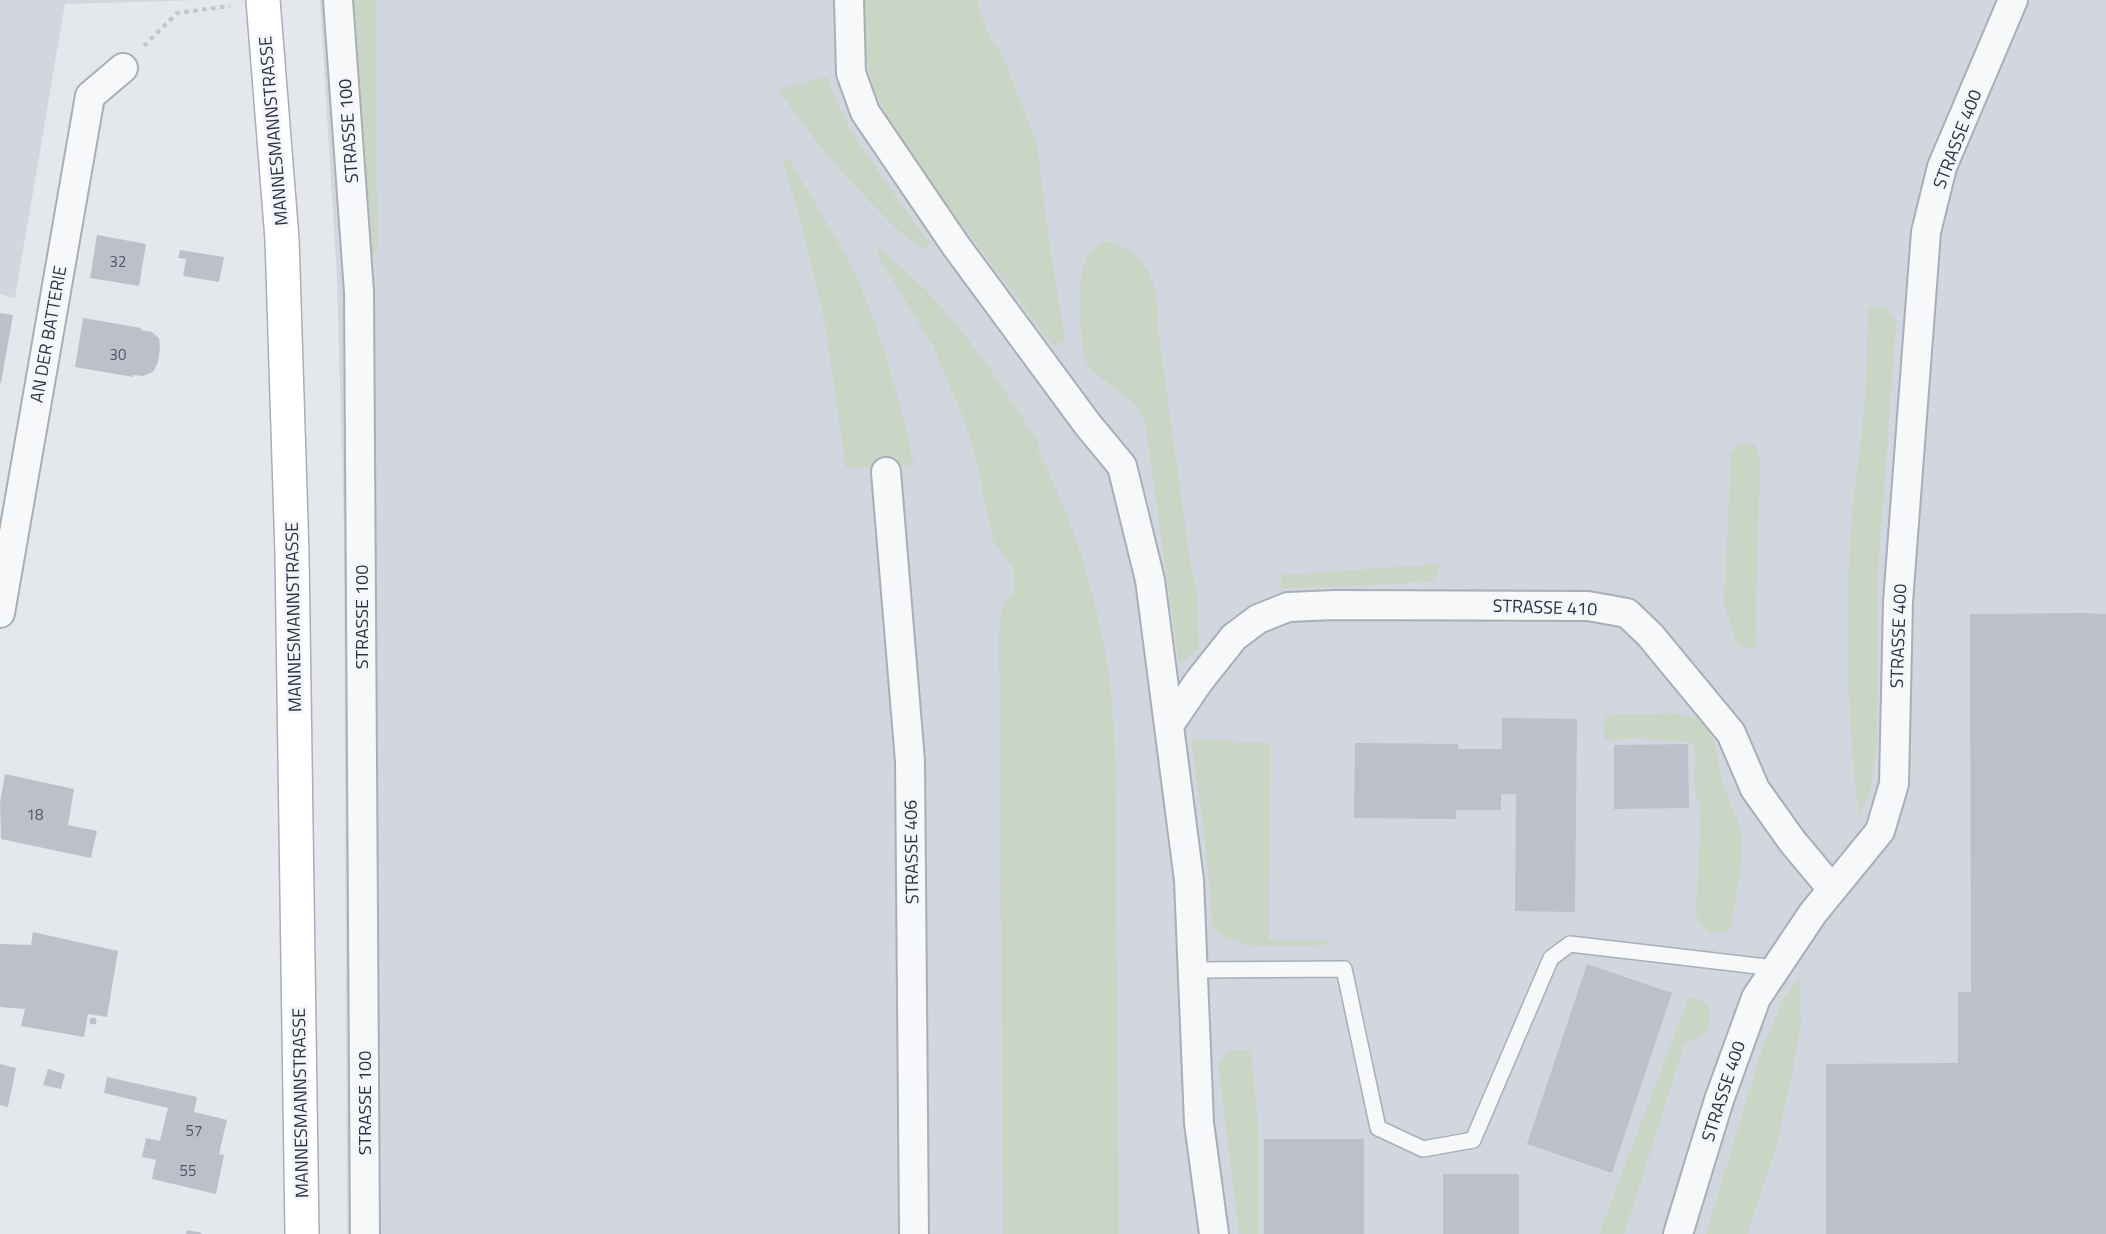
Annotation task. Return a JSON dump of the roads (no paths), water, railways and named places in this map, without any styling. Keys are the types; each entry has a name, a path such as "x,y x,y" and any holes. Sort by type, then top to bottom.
{"main road":[{"name":"MANNESMANNSTRASSE","path":"263,0 283,251 292,554 302,1234"}],"street":[{"name":"STRASSE 100","path":"338,0 359,292 365,1234"},
{"path":"849,0 851,73 865,112 956,246 1088,425 1122,466 1150,580 1189,880 1199,1123 1214,1234"},
{"name":"STRASSE 400","path":"1678,1234 1719,1100 1756,998 1832,889 1880,831 1893,784 1898,602 1926,232 1942,167 2013,0"},
{"name":"AN DER BATTERIE","path":"0,613 10,489 90,96 123,68"},
{"name":"STRASSE 406","path":"886,472 910,761 914,1234"},
{"name":"STRASSE 410","path":"1168,725 1234,637 1258,619 1288,607 1335,605 1588,606 1627,613 1650,635 1731,733 1755,789 1792,841 1832,889"}],"lane":[{"path":"1191,970 1344,969 1378,1128 1423,1149 1473,1140 1551,958 1570,944 1775,968"}]}
